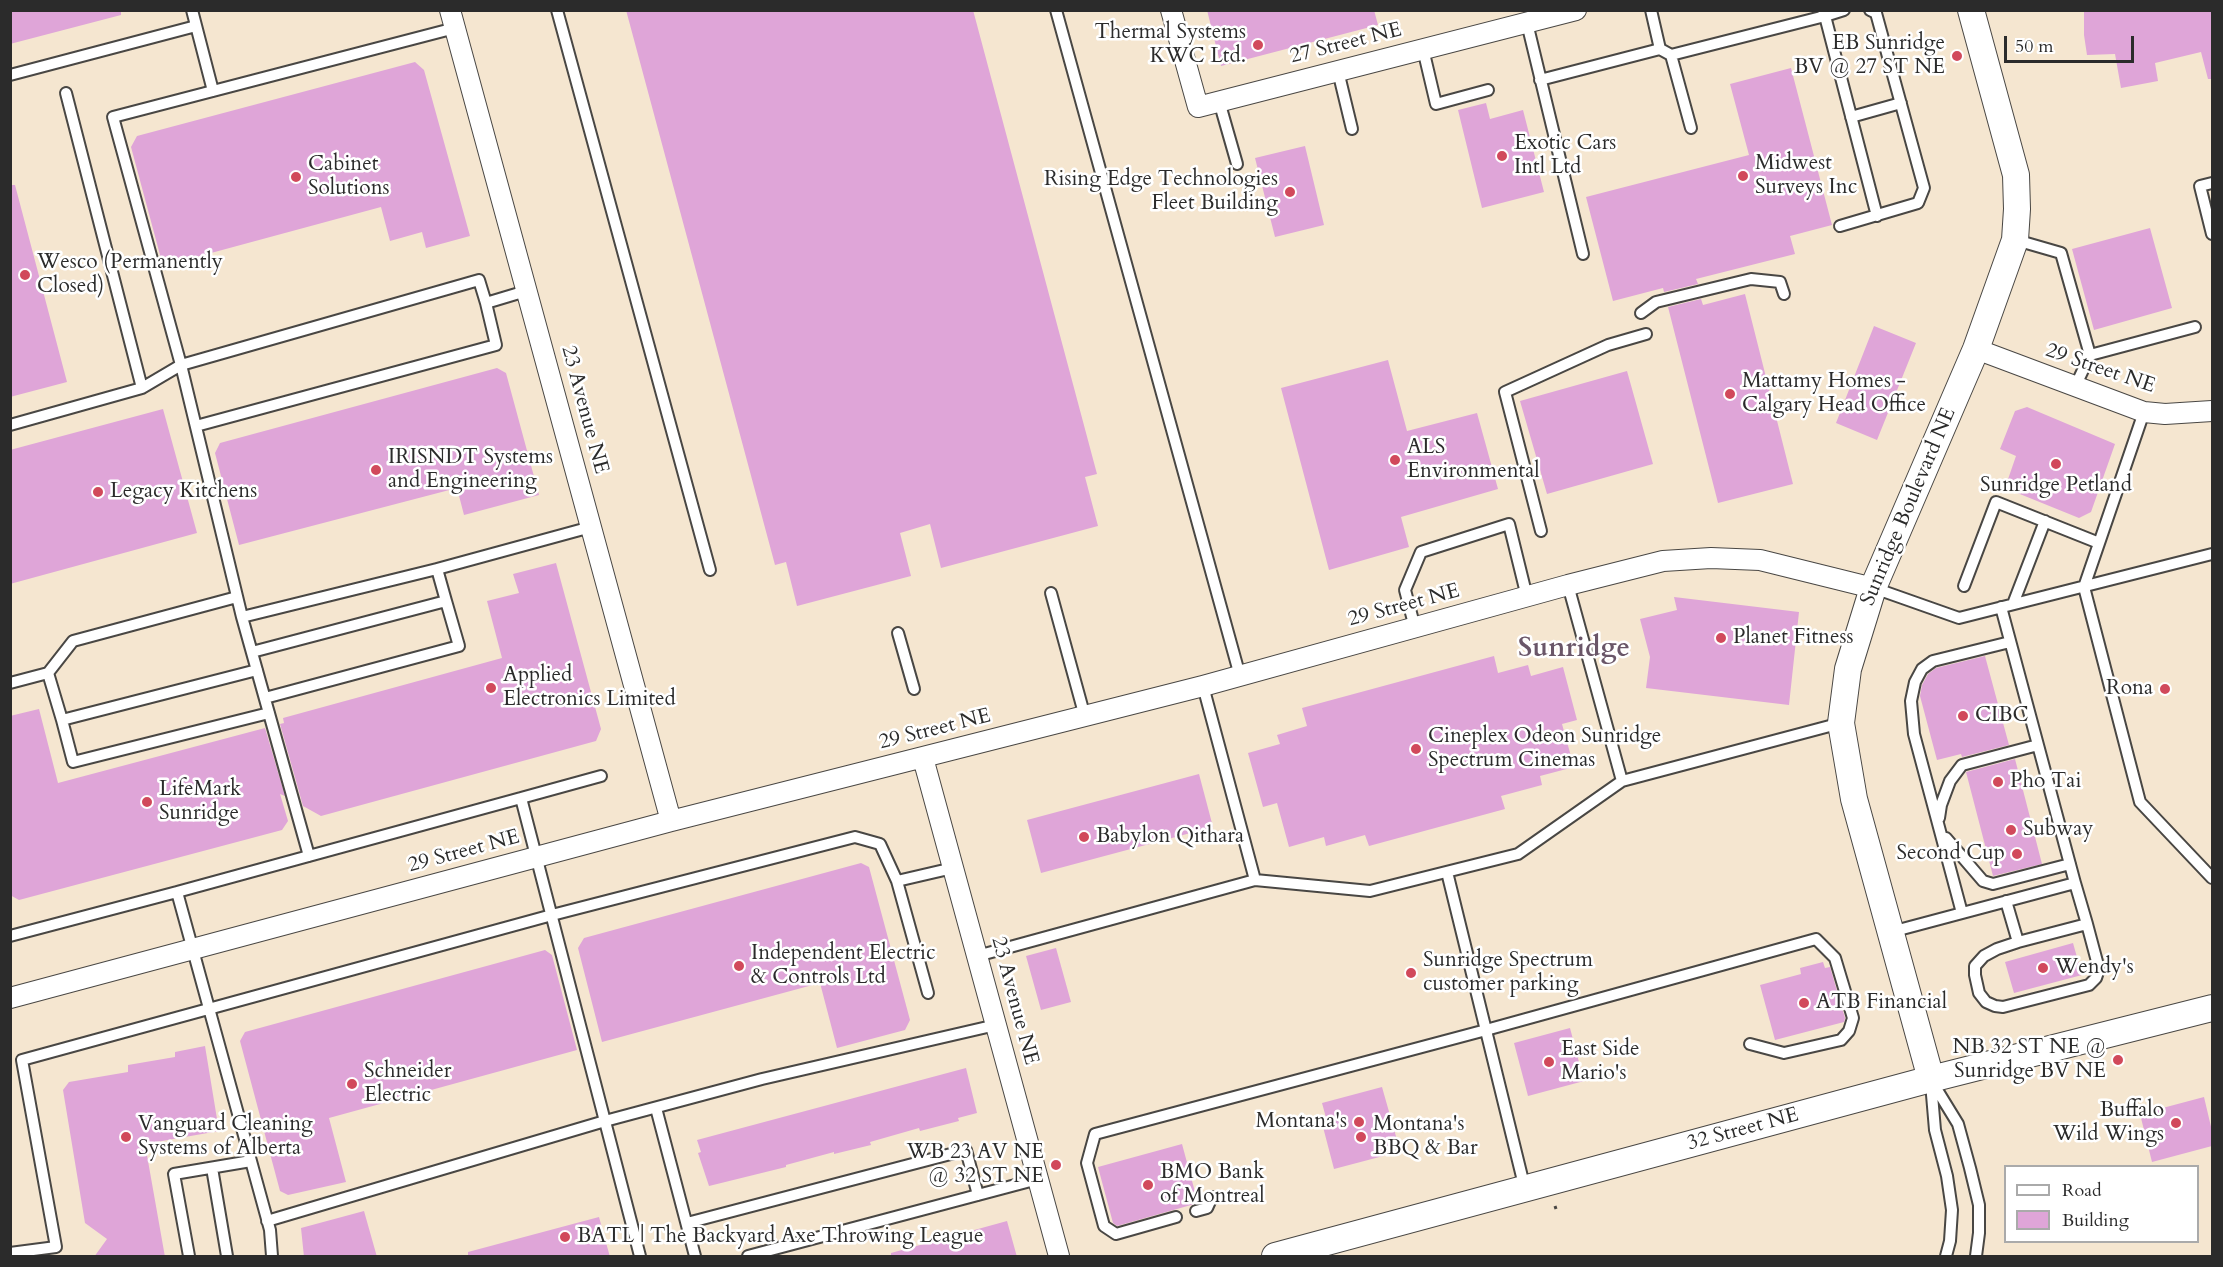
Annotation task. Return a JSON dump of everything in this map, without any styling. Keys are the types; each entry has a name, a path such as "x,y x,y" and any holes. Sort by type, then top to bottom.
{"street":[{"name":"27 Street NE","path":"1172,10 1198,107 1564,12"},
{"name":"Sunridge Boulevard NE","path":"1931,1079 1854,799 1841,723 1848,669 1874,588 1976,349 2015,240 2016,175 1971,10"},
{"name":"23 Avenue NE","path":"452,19 671,821"},
{"name":"29 Street NE","path":"1976,349 2144,412 2165,414 2212,411"},
{"name":"29 Street NE","path":"10,998 671,821 1203,686 1663,561 1711,558 1760,561 1874,588"},
{"name":"23 Avenue NE","path":"923,758 1059,1257"},
{"name":"32 Street NE","path":"1275,1257 1931,1079 2212,1008"}],"lane":[{"path":"192,10 213,91"},
{"path":"557,10 710,570"},
{"path":"1056,10 1240,676"},
{"path":"1651,10 1660,49"},
{"path":"1540,80 1660,49 1671,55 1824,13 1844,10"},
{"path":"1840,226 1918,203 1924,188 1876,13 1870,10"},
{"path":"1824,13 1877,216"},
{"path":"309,856 256,670 182,365 113,117 213,91 452,19"},
{"path":"1527,23 1582,254"},
{"path":"10,75 196,26"},
{"path":"1423,50 1436,104 1488,90"},
{"path":"1671,55 1691,128"},
{"path":"1338,71 1352,129"},
{"path":"66,93 142,388"},
{"path":"1220,101 1237,164"},
{"path":"1851,117 1900,102"},
{"path":"2212,183 2200,186 2212,234"},
{"path":"2015,240 2061,253 2090,355 2075,387"},
{"path":"1641,313 1656,302 1751,279 1780,282 1784,294"},
{"path":"10,425 142,388 182,365 479,280 496,345 196,426"},
{"path":"486,303 526,291"},
{"path":"2090,355 2195,327"},
{"path":"1541,531 1505,392 1608,345 1646,334"},
{"path":"2144,412 2084,587 2140,802 2212,878"},
{"path":"1964,586 1996,502 2099,543"},
{"path":"2045,521 2007,606 2010,642 2075,883 2087,924 2099,969 2096,978 2089,985 2003,1007 1986,1002 1979,993 1975,966 1984,956 2018,942 2087,924"},
{"path":"1415,628 1405,590 1421,552 1509,524 1527,597"},
{"path":"242,617 591,527"},
{"path":"1874,588 1959,618 2212,554"},
{"path":"265,698 459,646 437,568"},
{"path":"1568,585 1622,781"},
{"path":"1051,593 1085,717"},
{"path":"10,683 48,673 73,642 237,597"},
{"path":"252,652 446,601"},
{"path":"898,633 914,689"},
{"path":"1962,913 1914,734 1911,701 1915,682 1922,669 1933,661 2010,642"},
{"path":"62,720 256,670"},
{"path":"48,673 73,762 269,713"},
{"path":"1203,686 1255,879"},
{"path":"977,956 1255,879 1370,891 1518,854 1622,781 1841,723"},
{"path":"2038,745 1962,765 1950,781 1938,821 1946,840 1983,881 1993,884 2070,864"},
{"path":"10,936 601,776"},
{"path":"521,798 640,1257"},
{"path":"10,1253 56,1252 22,1060 552,915 855,837 880,844 897,881 928,993"},
{"path":"897,881 953,868"},
{"path":"1447,872 1525,1190"},
{"path":"1891,932 2075,883"},
{"path":"177,892 267,1221 272,1257"},
{"path":"2006,901 2018,942"},
{"path":"1176,1217 1116,1234 1104,1226 1087,1163 1095,1134 1816,939 1835,958 1853,1018 1849,1031 1841,1040 1784,1053 1750,1044"},
{"path":"267,1221 605,1121 762,1079 996,1025"},
{"path":"1931,1079 1935,1130 1947,1176 1952,1210 1950,1241 1946,1257"},
{"path":"1931,1079 1959,1124 1979,1205 1976,1257"},
{"path":"656,1108 696,1257"},
{"path":"687,1223 966,1150 978,1195"},
{"path":"189,1257 174,1174 251,1161"},
{"path":"212,1168 227,1257"},
{"path":"748,1257 1038,1179"},
{"path":"1196,1211 1207,1208 1212,1197"}],"building":[{"path":"10,10 121,10 121,15 10,44"},
{"path":"626,10 973,10 1097,474 1085,477 1098,526 941,568 930,524 900,533 911,576 797,606 786,562 775,565"},
{"name":"Thermal Systems KWC Ltd.","path":"1207,10 1374,10 1378,25 1221,66"},
{"path":"2084,10 2212,10 2212,79 2208,79 2201,52 2155,63 2158,81 2121,88 2115,54 2087,55"},
{"name":"Cabinet Solutions","path":"415,62 424,70 470,236 426,248 422,232 390,241 381,207 163,266 131,147 137,136"},
{"name":"Midwest Surveys Inc","path":"1791,68 1832,225 1790,236 1795,254 1696,279 1698,284 1664,292 1663,288 1613,301 1586,197 1749,155 1730,84"},
{"name":"Exotic Cars Intl Ltd","path":"1486,103 1490,119 1523,110 1544,192 1482,208 1458,110"},
{"name":"Rising Edge Technologies Fleet Building","path":"1305,146 1324,225 1275,237 1255,158"},
{"name":"Wesco (Permanently Closed)","path":"10,185 15,185 67,382 10,397"},
{"path":"2150,228 2172,308 2094,330 2072,249"},
{"name":"Mattamy Homes - Calgary Head Office","path":"1745,294 1793,484 1718,503 1668,307 1701,299 1703,305"},
{"path":"1874,326 1916,343 1877,440 1836,423"},
{"name":"ALS Environmental","path":"1388,360 1407,431 1477,413 1498,489 1401,517 1409,547 1329,570 1281,388"},
{"name":"IRISNDT Systems and Engineering","path":"497,368 506,373 539,495 464,515 457,488 239,545 215,453 220,443"},
{"path":"1627,371 1653,464 1547,494 1520,401"},
{"path":"2027,407 2115,444 2091,512 2079,518 2005,488 2016,456 2000,449 2015,411"},
{"name":"Legacy Kitchens","path":"163,409 197,533 10,584 10,450"},
{"name":"Applied Electronics Limited","path":"556,563 601,729 596,741 321,816 303,806 280,724 284,723 283,718 502,658 487,601 519,593 513,574"},
{"name":"Planet Fitness","path":"1674,597 1799,612 1789,705 1646,688 1650,657 1640,619 1677,610"},
{"name":"Cineplex Odeon Sunridge Spectrum Cinemas","path":"1494,656 1498,673 1528,665 1531,676 1563,667 1577,720 1562,724 1574,767 1540,776 1542,785 1501,796 1505,809 1369,846 1365,835 1326,846 1324,837 1289,847 1277,803 1263,807 1248,753 1280,744 1277,735 1307,726 1302,708"},
{"name":"CIBC","path":"1985,656 2009,745 1962,757 1961,754 1937,760 1920,696 1922,685 1928,674 1936,668"},
{"name":"LifeMark Sunridge","path":"39,709 58,783 265,728 285,796 280,794 288,821 282,830 19,900 10,895 10,716"},
{"path":"2015,759 2042,864 1993,876 1966,772"},
{"path":"1199,774 1213,827 1041,873 1027,820"},
{"name":"Independent Electric & Controls Ltd","path":"861,863 869,867 910,1020 905,1030 837,1048 820,983 602,1042 578,948 584,938"},
{"name":"Wendy's","path":"2073,943 2082,975 2014,993 2005,962"},
{"path":"1056,948 1071,1002 1041,1010 1026,956"},
{"name":"Schneider Electric","path":"545,950 552,955 577,1050 329,1118 346,1182 288,1195 280,1191 240,1041 245,1032"},
{"name":"ATB Financial","path":"1823,962 1825,968 1830,967 1845,1018 1844,1022 1775,1040 1760,985 1801,974 1800,968"},
{"path":"1570,1028 1584,1081 1528,1096 1514,1043"},
{"name":"Vanguard Cleaning Systems of Alberta","path":"205,1046 219,1131 145,1144 165,1257 94,1257 107,1239 85,1223 63,1090 69,1082 128,1072 128,1065 175,1057 175,1052"},
{"path":"966,1068 977,1113 958,1118 959,1121 920,1131 919,1128 870,1142 871,1145 834,1154 834,1152 786,1165 786,1167 709,1186 698,1153 701,1152 697,1140"},
{"name":"Montana's BBQ & Bar","path":"1382,1087 1399,1147 1385,1151 1387,1155 1334,1169 1323,1127 1328,1125 1322,1103"},
{"name":"Buffalo Wild Wings","path":"2204,1097 2212,1131 2212,1146 2152,1162 2140,1114"},
{"name":"BMO Bank of Montreal","path":"1182,1144 1198,1203 1117,1226 1113,1223 1098,1167"},
{"path":"364,1211 377,1257 304,1257 301,1228"},
{"name":"BATL | The Backyard Axe Throwing League","path":"599,1217 610,1257 468,1257 468,1252"},
{"path":"1007,1221 1017,1257 891,1257 891,1253"}],"place":[{"name":"Thermal Systems KWC Ltd.","path":"1258,45"},
{"name":"EB Sunridge BV @ 27 ST NE","path":"1957,56"},
{"name":"Exotic Cars Intl Ltd","path":"1502,156"},
{"name":"Midwest Surveys Inc","path":"1743,176"},
{"name":"Cabinet Solutions","path":"296,177"},
{"name":"Rising Edge Technologies Fleet Building","path":"1290,192"},
{"name":"Wesco (Permanently Closed)","path":"25,275"},
{"name":"Mattamy Homes - Calgary Head Office","path":"1730,394"},
{"name":"ALS Environmental","path":"1395,460"},
{"name":"Sunridge Petland","path":"2056,464"},
{"name":"IRISNDT Systems and Engineering","path":"376,470"},
{"name":"Legacy Kitchens","path":"98,492"},
{"name":"Planet Fitness","path":"1721,638"},
{"name":"Applied Electronics Limited","path":"491,688"},
{"name":"Rona","path":"2165,689"},
{"name":"CIBC","path":"1963,716"},
{"name":"Cineplex Odeon Sunridge Spectrum Cinemas","path":"1416,749"},
{"name":"Pho Tai","path":"1998,782"},
{"name":"LifeMark Sunridge","path":"147,802"},
{"name":"Subway","path":"2011,830"},
{"name":"Babylon Qithara","path":"1084,837"},
{"name":"Second Cup","path":"2017,854"},
{"name":"Independent Electric & Controls Ltd","path":"739,966"},
{"name":"Wendy's","path":"2043,968"},
{"name":"Sunridge Spectrum customer parking","path":"1411,973"},
{"name":"ATB Financial","path":"1804,1003"},
{"name":"NB 32 ST NE @ Sunridge BV NE","path":"2118,1060"},
{"name":"East Side Mario's","path":"1549,1062"},
{"name":"Schneider Electric","path":"352,1084"},
{"name":"Montana's","path":"1359,1122"},
{"name":"Buffalo Wild Wings","path":"2176,1123"},
{"name":"Vanguard Cleaning Systems of Alberta","path":"126,1137"},
{"name":"Montana's BBQ & Bar","path":"1361,1137"},
{"name":"WB 23 AV NE @ 32 ST NE","path":"1056,1165"},
{"name":"BMO Bank of Montreal","path":"1148,1185"},
{"name":"BATL | The Backyard Axe Throwing League","path":"565,1237"}],"district":[{"name":"Sunridge","path":"1574,650"}]}
